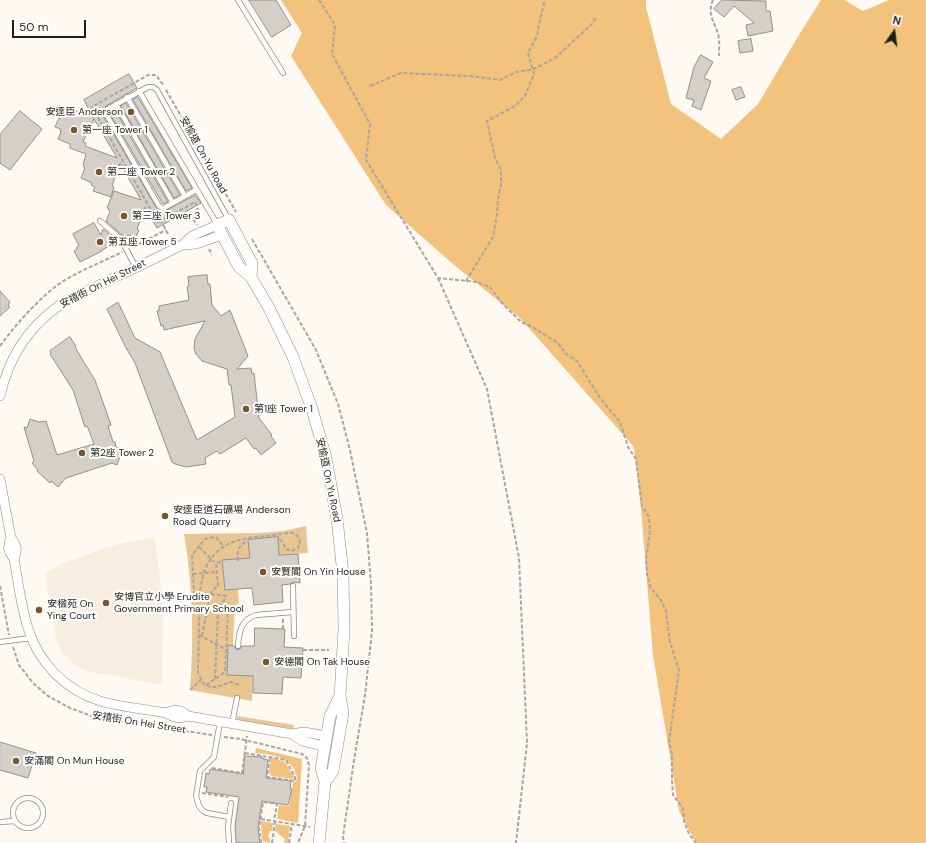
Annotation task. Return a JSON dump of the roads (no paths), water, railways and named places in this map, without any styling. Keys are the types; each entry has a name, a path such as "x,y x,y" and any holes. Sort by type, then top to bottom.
{"street":[{"path":"217,226 234,222"},
{"name":"安愉道 On Yu Road","path":"234,222 252,263 252,277"},
{"name":"安愉道 On Yu Road","path":"217,226 239,267 252,277 293,357 312,410 326,458 337,519 343,574 344,630 340,696 343,713 333,771 325,782"},
{"name":"安禧街 On Hei Street","path":"0,396 11,362 24,340 39,322 67,301 182,245 200,243 217,226"},
{"name":"安禧街 On Hei Street","path":"0,479 11,538 16,544 17,552 14,559 27,626 31,638 40,654 60,678 78,691 100,701 111,704 166,713 177,718 188,716 292,734 302,741 325,741 338,744"},
{"name":"安愉道 On Yu Road","path":"319,843 325,782 321,768 330,716 340,696"}],"lane":[{"path":"238,0 282,73"},
{"path":"196,190 162,208 155,200 106,114 108,109 139,91 150,87 157,90 234,222"},
{"path":"139,91 217,226"},
{"path":"127,98 185,196"},
{"path":"116,104 173,203"},
{"path":"100,221 121,240 136,268"},
{"path":"293,586 294,636"},
{"path":"238,646 240,628 251,616 294,612"},
{"path":"0,642 10,639 31,638"},
{"path":"232,724 237,698"},
{"path":"220,722 214,757 200,772 196,796 199,806 207,813 229,817"},
{"path":"1,822 14,820 22,827 31,828 36,826 43,814 41,804 29,797 20,799 13,806 12,811 14,820"},
{"path":"229,843 228,827 231,803"}],"place":[{"name":"安達臣 Anderson","path":"131,112"},
{"name":"第一座 Tower 1","path":"74,130"},
{"name":"第二座 Tower 2","path":"99,172"},
{"name":"第三座 Tower 3","path":"124,216"},
{"name":"第五座 Tower 5","path":"100,242"},
{"name":"第1座 Tower 1","path":"246,409"},
{"name":"第2座 Tower 2","path":"82,453"},
{"name":"安達臣道石礦場 Anderson Road Quarry","path":"165,516"},
{"name":"安賢閣 On Yin House","path":"263,572"},
{"name":"安博官立小學 Erudite Government Primary School","path":"106,603"},
{"name":"安楹苑 On Ying Court","path":"39,610"},
{"name":"安德閣 On Tak House","path":"266,662"},
{"name":"安滿閣 On Mun House","path":"16,761"}]}
